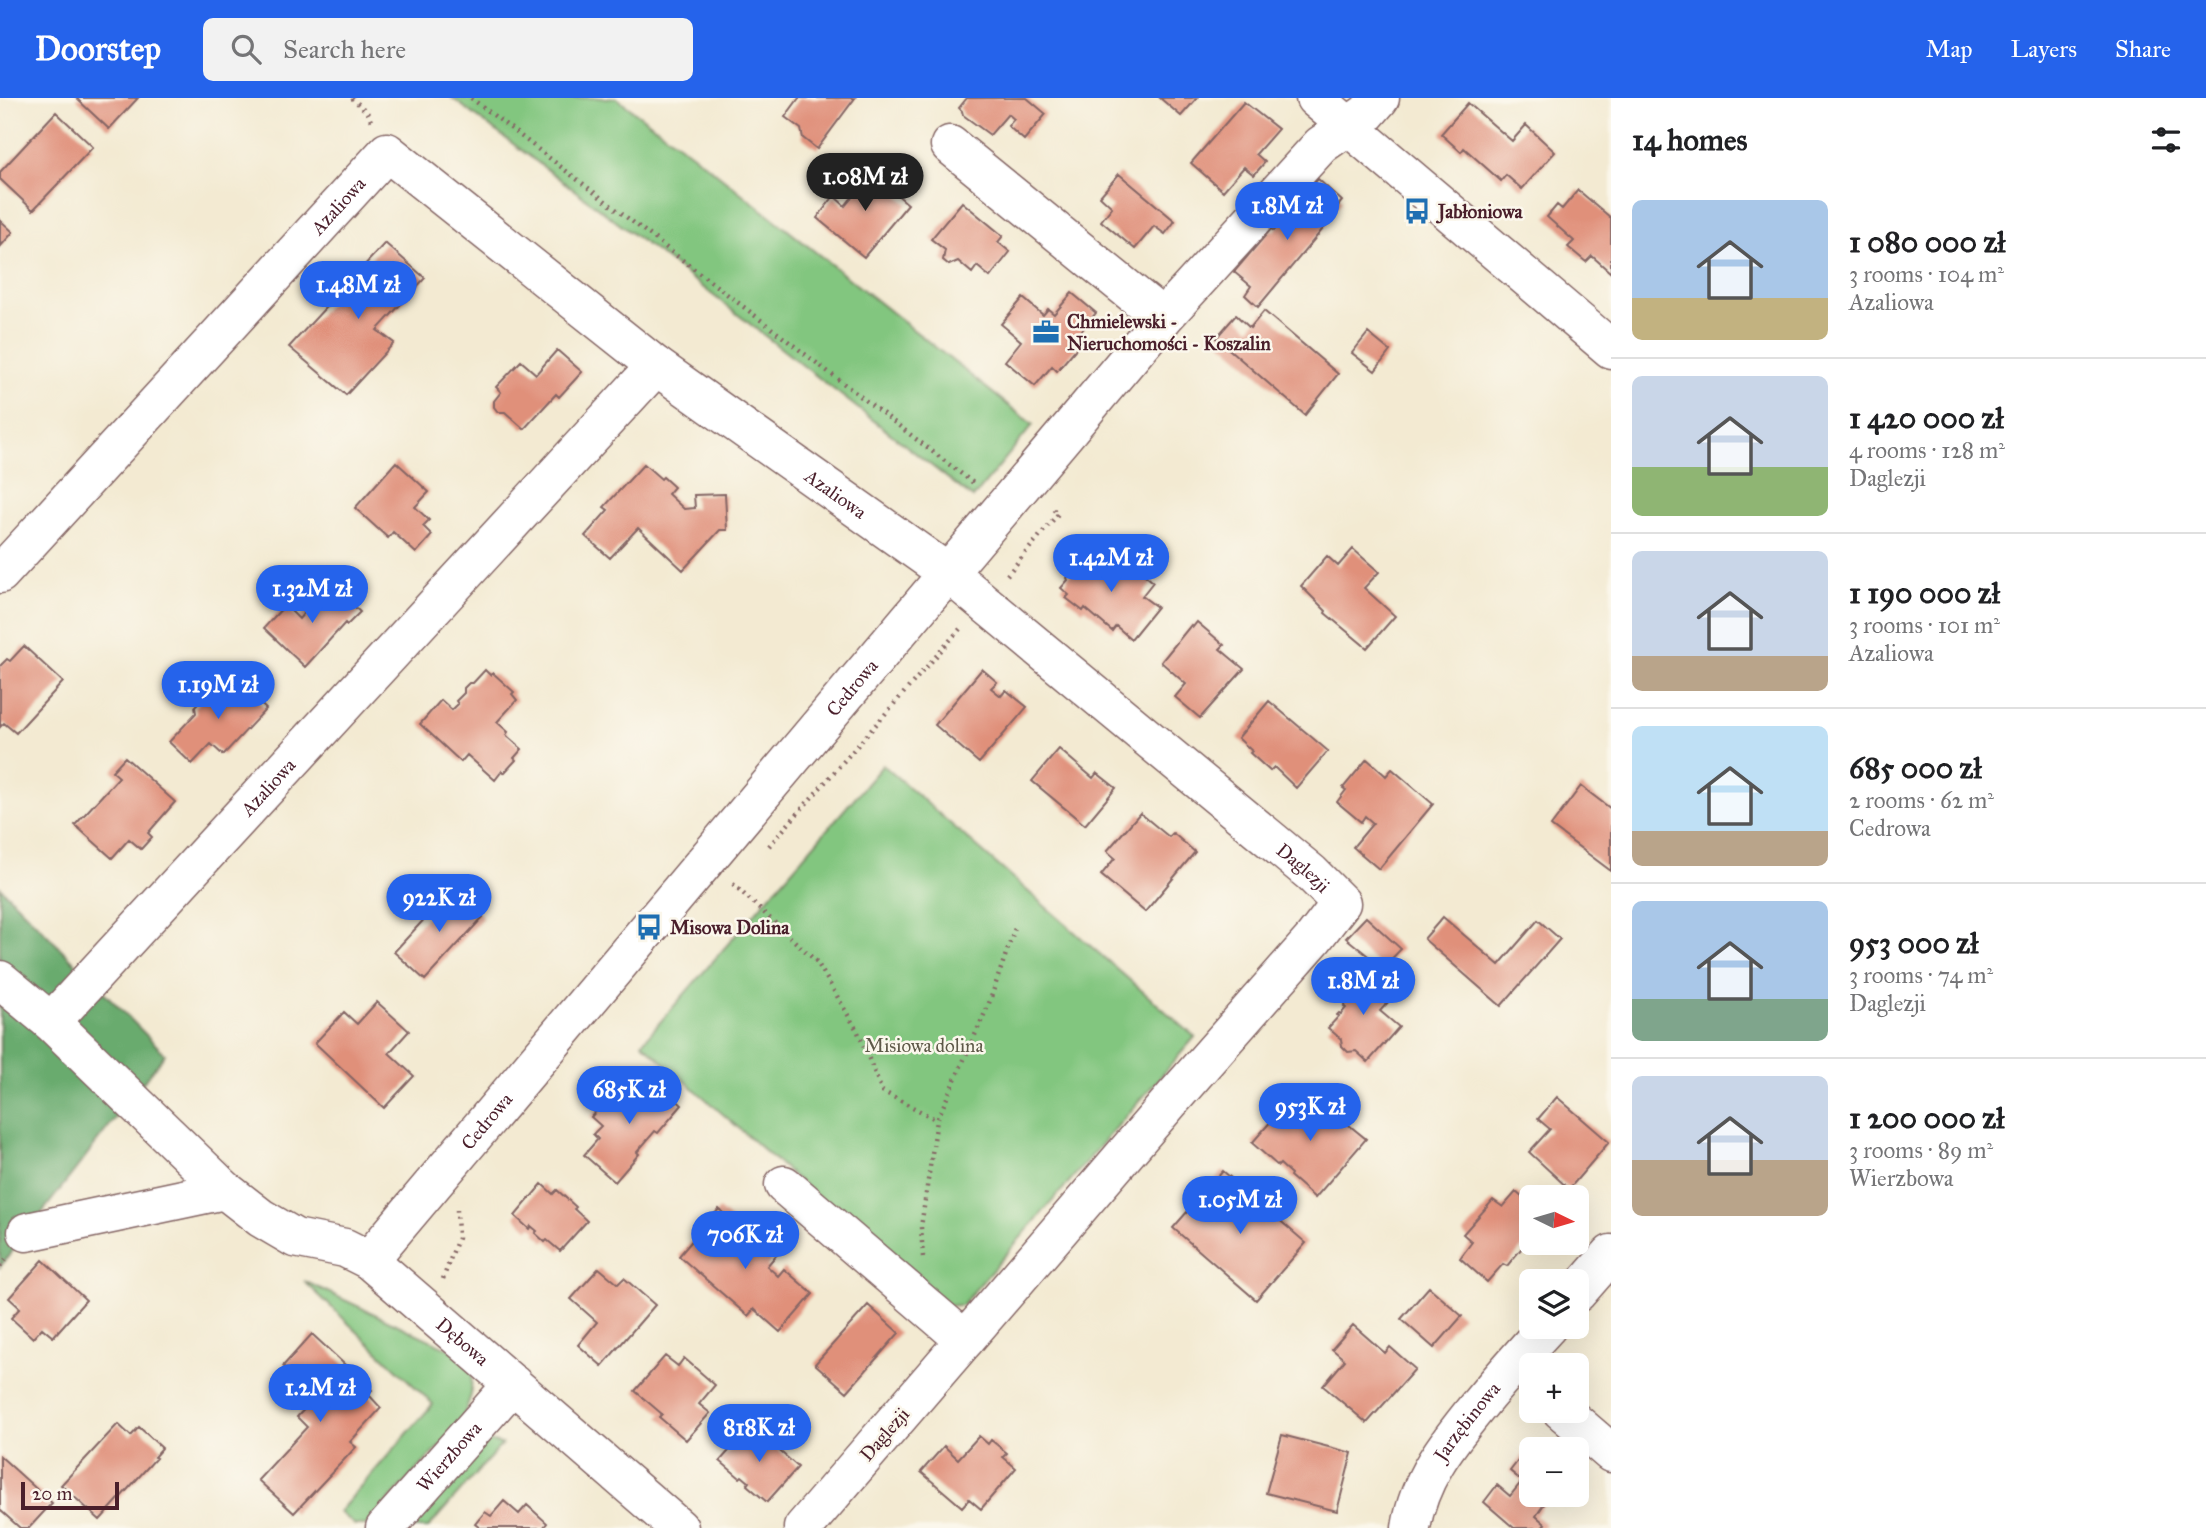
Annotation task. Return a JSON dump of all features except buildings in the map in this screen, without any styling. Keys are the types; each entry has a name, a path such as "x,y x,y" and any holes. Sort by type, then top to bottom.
{"street":[{"path":"1315,98 1611,349"},
{"path":"1347,125 1367,113 1380,98"},
{"name":"Cedrowa","path":"369,1260 1163,318 1321,145 1347,125"},
{"path":"950,145 1163,318"},
{"name":"Azaliowa","path":"0,573 387,152 656,366 948,573"},
{"name":"Azaliowa","path":"51,1022 656,366"},
{"name":"Daglezji","path":"803,1528 1174,1097 1314,939 1341,903 1311,873 948,573"},
{"name":"Dębowa","path":"0,980 51,1022 225,1190 261,1218 295,1238 345,1248 369,1260 679,1528"},
{"path":"784,1185 965,1340"},
{"path":"27,1232 225,1190"},
{"path":"1589,1279 1611,1254"},
{"name":"Jarzębinowa","path":"1410,1528 1425,1482 1443,1449 1519,1377"},
{"name":"Wierzbowa","path":"385,1528 513,1384"},
{"path":"1576,1423 1611,1453"}],"path":[{"path":"471,98 981,488 1015,494 1058,514 762,854"},
{"path":"706,860 817,962 858,1032 882,1091 937,1120"},
{"path":"734,886 743,875"},
{"path":"919,1301 926,1292 921,1227 937,1120 988,1006 1015,928"},
{"path":"422,1305 444,1278 458,1238 457,1208 460,1200"}],"green space":[{"path":"452,98 616,98 696,157 1033,425 973,498 687,275"},
{"name":"Misiowa dolina","path":"883,765 1195,1037 962,1305 941,1306 642,1043"},
{"path":"0,887 165,1054 0,1267"},
{"path":"304,1281 458,1353 472,1373 471,1395 461,1423 366,1525 355,1525 339,1512 433,1404"},
{"path":"484,1440 502,1444 428,1528 406,1528"}],"place":[{"name":"Jabłoniowa","path":"1417,211"},
{"name":"Chmielewski - Nieruchomości - Koszalin","path":"1046,332"},
{"name":"Misowa Dolina","path":"649,927"}]}
